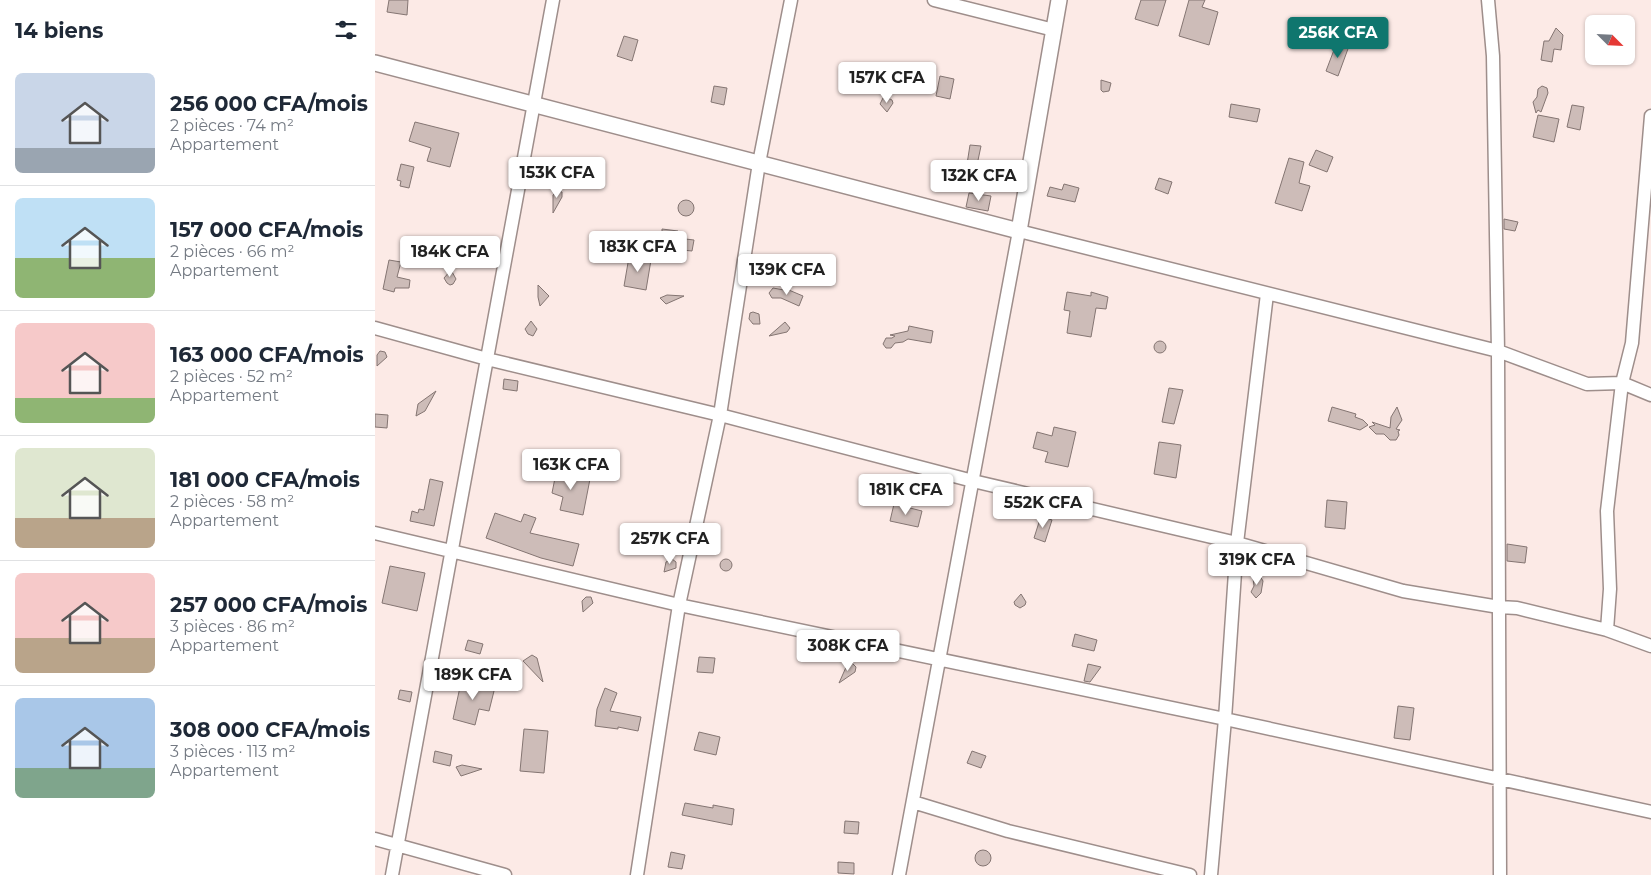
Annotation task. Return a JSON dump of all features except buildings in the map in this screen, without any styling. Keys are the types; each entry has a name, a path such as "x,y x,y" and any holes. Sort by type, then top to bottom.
{"street":[{"path":"391,875 553,0"},
{"path":"637,875 679,605 720,415 759,163 791,0"},
{"path":"935,0 1054,30"},
{"path":"899,875 1019,231 1059,0"},
{"path":"1488,0 1493,56 1498,352 1500,875"},
{"path":"375,63 1019,231 1498,352 1587,384 1622,383 1651,394"},
{"path":"1607,630 1611,589 1607,511 1622,383 1633,343 1651,116"},
{"path":"1211,875 1225,719 1237,543 1267,294"},
{"path":"375,328 487,359 720,415 973,481 1237,543 1403,591 1499,607 1517,608 1607,630 1651,646"},
{"path":"375,533 679,605 1225,719 1651,812"},
{"path":"913,802 1008,831 1191,875"},
{"path":"375,839 505,875"}]}
